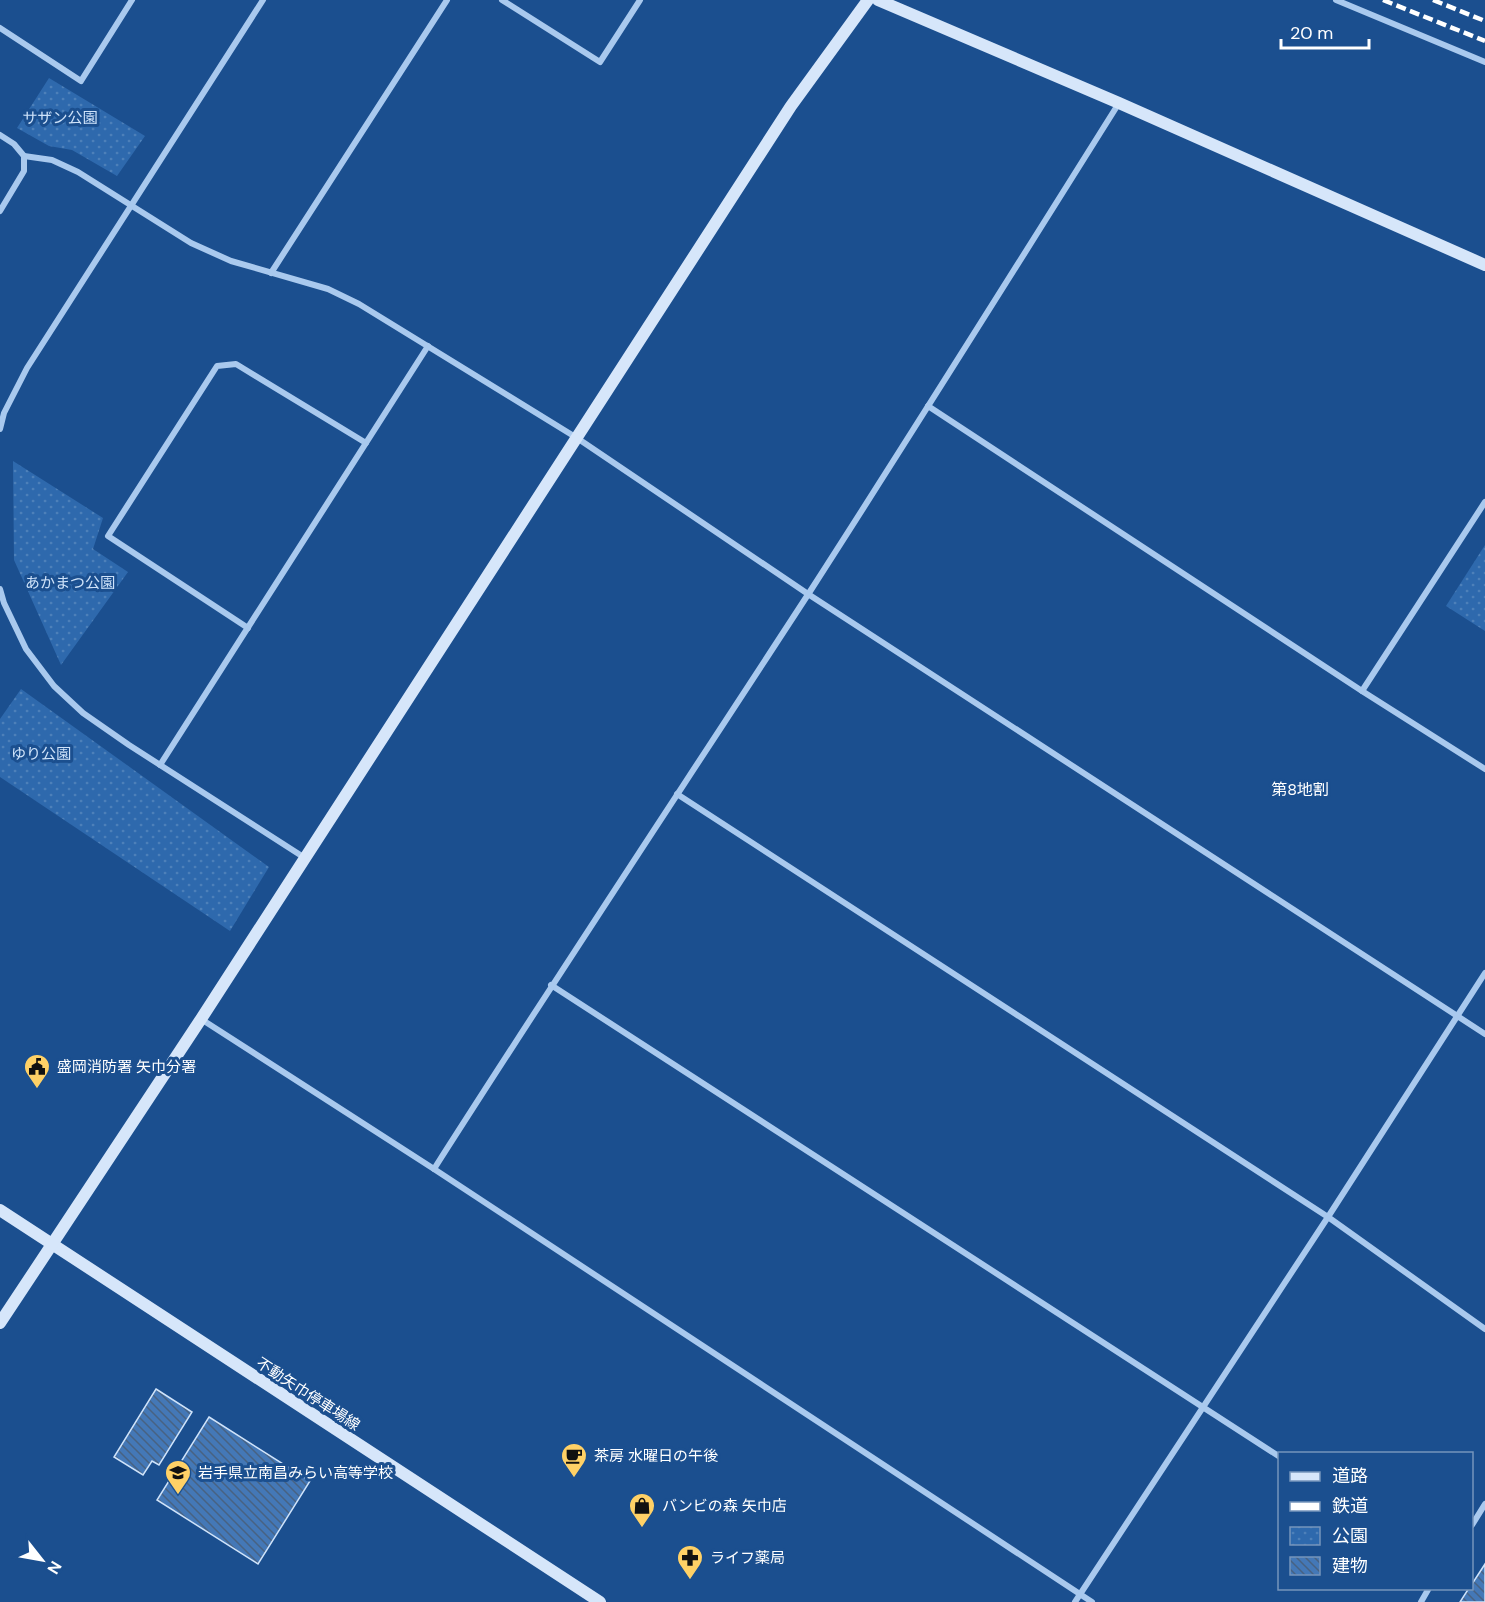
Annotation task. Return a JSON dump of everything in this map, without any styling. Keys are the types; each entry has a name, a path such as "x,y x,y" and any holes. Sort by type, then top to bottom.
{"street":[{"path":"0,28 81,81 132,0"},
{"path":"271,273 447,0"},
{"path":"502,0 600,62 640,0"},
{"path":"0,1323 201,1019 791,106 868,0"},
{"path":"878,0 1119,103 1485,265"},
{"path":"1336,0 1485,62"},
{"path":"0,429 4,413 27,368 260,1"},
{"path":"434,1169 551,985 808,594 1119,103"},
{"path":"0,135 14,144 24,156 24,171 0,212"},
{"path":"24,156 52,160 78,172 191,243 231,261 328,289 359,304 577,438 808,594 1485,1034"},
{"path":"160,765 428,346"},
{"path":"248,627 108,536 217,366 236,364 366,443"},
{"path":"928,406 1362,691 1485,769"},
{"path":"1362,691 1485,502"},
{"path":"0,589 2,604 26,649 54,686 83,713 305,858"},
{"path":"677,794 1328,1217 1485,1329"},
{"path":"1075,1602 1485,973"},
{"path":"551,985 1278,1456"},
{"path":"201,1019 434,1169 1092,1602"},
{"name":"不動矢巾停車場線","path":"0,1210 600,1602"},
{"path":"1473,1523 1485,1504"}],"green space":[{"name":"サザン公園","path":"49,78 145,136 117,176 72,150 49,146 17,128"},
{"name":"あかまつ公園","path":"13,461 103,518 93,549 128,572 61,665 14,560"},
{"path":"1485,545 1485,631 1446,606"},
{"name":"ゆり公園","path":"21,689 269,867 230,931 0,777 0,719"}],"building":[{"path":"156,1389 192,1412 159,1465 152,1461 143,1475 114,1457"},
{"path":"209,1417 310,1481 258,1564 157,1500"},
{"path":"1485,1564 1485,1602 1460,1602 1468,1590 1473,1590 1473,1582"}],"railway":[{"path":"1383,0 1485,41"},
{"path":"1433,0 1485,21"}],"place":[{"name":"盛岡消防署 矢巾分署","path":"37,1090"},
{"name":"茶房 水曜日の午後","path":"574,1479"},
{"name":"岩手県立南昌みらい高等学校","path":"178,1496"},
{"name":"バンビの森 矢巾店","path":"642,1529"},
{"name":"ライフ薬局","path":"690,1581"}],"district":[{"name":"第8地割","path":"1300,789"}]}
